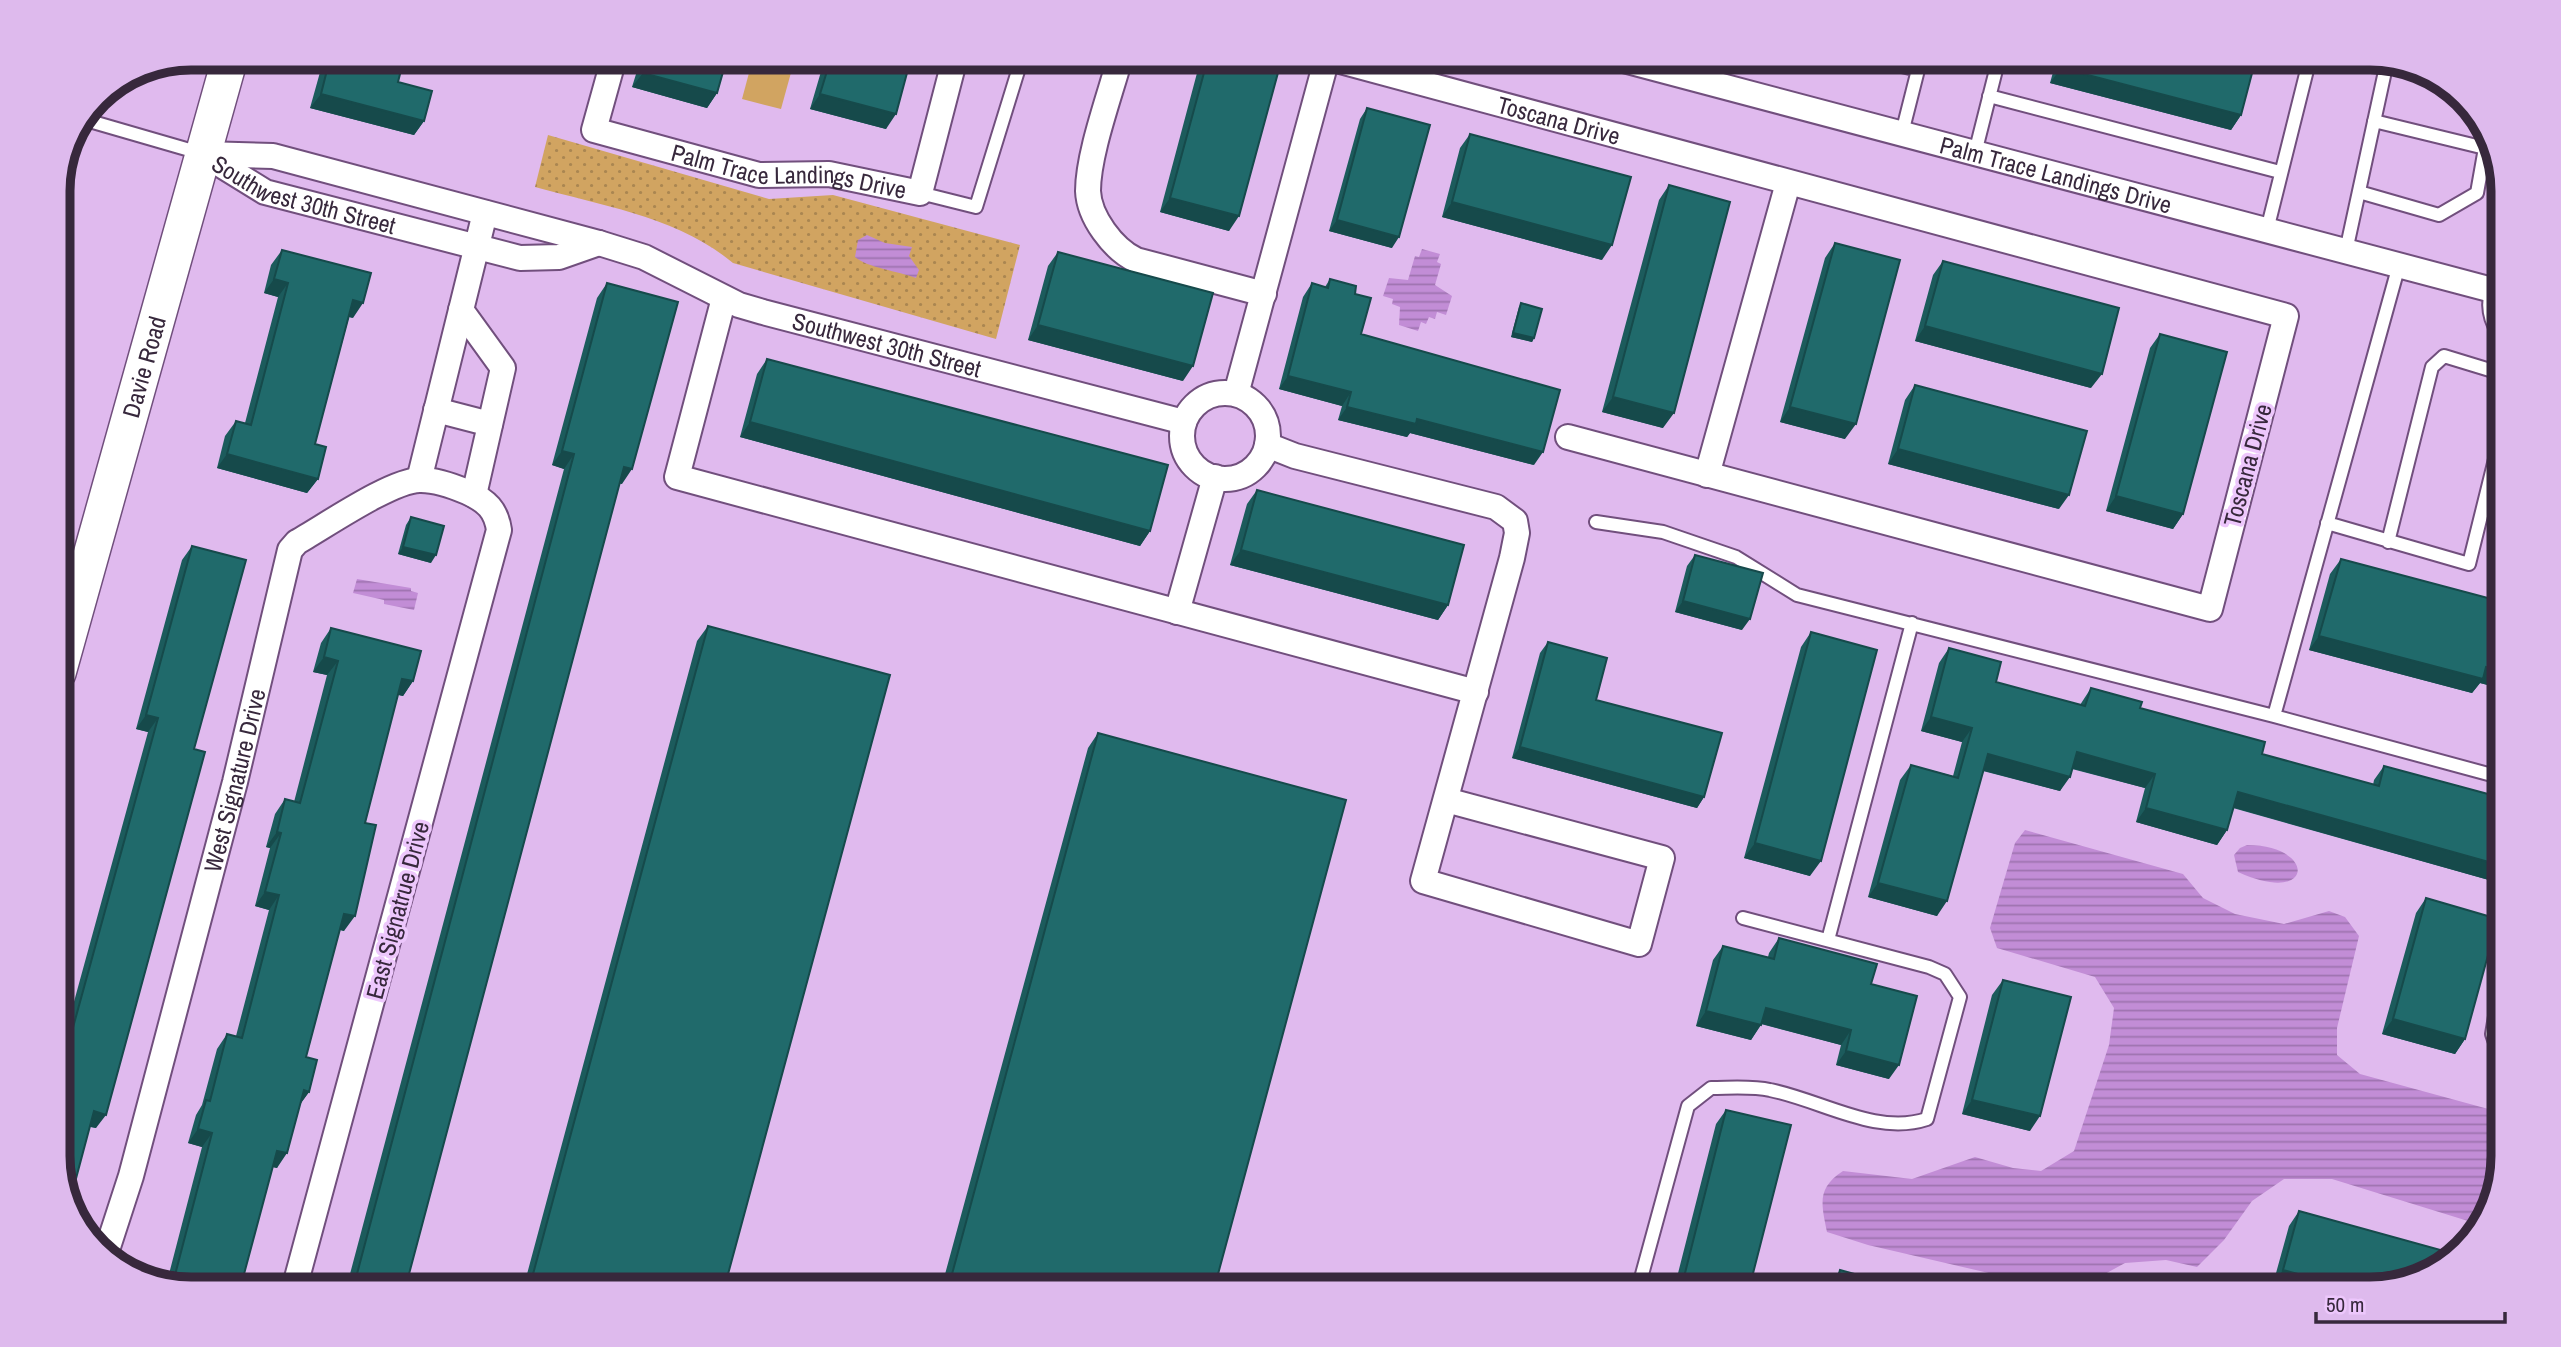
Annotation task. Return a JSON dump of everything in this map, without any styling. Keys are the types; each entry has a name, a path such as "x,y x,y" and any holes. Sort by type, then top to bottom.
{"main road":[{"name":"Davie Road","path":"70,630 227,70"}],"street":[{"name":"Palm Trace Landings Drive","path":"611,70 594,130 759,175 829,174 920,193 952,70"},
{"path":"1117,70 1091,170 1088,192 1092,207 1111,241 1122,253 1136,260 1264,294"},
{"path":"1236,394 1325,70"},
{"name":"Toscana Drive","path":"1372,70 2286,316 2210,609 1568,437"},
{"name":"Palm Trace Landings Drive","path":"1662,70 2399,265 2491,282"},
{"name":"Southwest 30th Street","path":"204,154 273,156 599,243 644,257 724,298 763,312 1184,422"},
{"name":"Southwest 30th Street","path":"204,154 264,192 520,258 541,260 559,257 599,243"},
{"path":"1707,475 1788,183"},
{"path":"419,480 485,213"},
{"path":"724,298 677,477 1476,692"},
{"path":"461,310 503,368 474,495"},
{"path":"1220,393 1236,394 1251,401 1262,414 1267,429 1267,445 1262,458 1241,476 1215,477 1200,471 1190,462 1184,449 1184,422 1192,408 1204,398 1220,393"},
{"path":"436,410 490,424"},
{"path":"1267,445 1295,456 1496,507 1515,521 1517,533 1423,881 1639,944 1662,858 1446,800"},
{"path":"1177,612 1215,477"},
{"name":"West Signature Drive","path":"109,1245 131,1176 228,809 290,551 297,542 397,485 419,480 454,486 474,495 497,514 499,530"},
{"name":"East Signatrue Drive","path":"297,1277 499,530"}],"lane":[{"path":"920,193 976,207 1017,70"},
{"path":"1902,133 1918,70"},
{"path":"1975,153 1996,70"},
{"path":"2267,230 2306,70"},
{"path":"2346,251 2385,71"},
{"path":"1989,96 2280,172"},
{"path":"2374,121 2483,148"},
{"path":"92,122 204,154"},
{"path":"2359,192 2439,215 2477,193 2485,151"},
{"path":"2274,716 2399,265"},
{"path":"2388,542 2432,367 2444,356 2491,370"},
{"path":"2327,523 2469,564 2491,475"},
{"path":"1596,522 1663,532 1736,557 1797,595 2274,716 2491,775"},
{"path":"1828,940 1912,623"},
{"path":"1641,1277 1688,1106 1711,1088 1769,1089 1868,1119 1908,1126 1927,1119 1960,997 1945,974 1929,967 1743,918"}],"shaded area":[{"path":"750,70 792,70 781,109 742,99"},
{"path":"548,135 769,199 833,195 1020,245 996,339 733,263 688,234 664,224 613,207 535,187"},
{"path":"867,235 885,243 912,247 909,256 919,270 916,278 875,267 855,257 858,240"},
{"path":"1422,249 1440,254 1437,262 1441,264 1435,285 1452,296 1446,315 1437,312 1435,319 1429,317 1426,324 1421,322 1418,331 1399,325 1400,307 1392,304 1393,299 1383,296 1389,278 1408,280 1415,256 1419,257"},
{"path":"357,579 411,588 411,591 418,593 414,610 384,604 384,600 353,593"},
{"path":"2025,830 2183,874 2203,898 2235,914 2284,924 2329,911 2345,917 2359,936 2337,1028 2337,1055 2360,1074 2491,1110 2490,1172 2479,1210 2472,1222 2332,1179 2284,1179 2252,1201 2224,1240 2197,1267 2166,1260 2125,1263 2099,1277 2006,1277 1868,1245 1827,1232 1823,1197 1829,1184 1843,1171 1912,1179 1975,1157 2013,1168 2041,1171 2074,1151 2109,1045 2114,1008 2095,977 1997,948 1990,928 2015,843"},
{"path":"2247,845 2270,848 2286,854 2295,863 2298,872 2293,879 2282,883 2263,881 2238,872 2234,855"}],"building":[{"path":"327,70 401,70 398,82 432,91 424,121 321,94"},
{"path":"644,70 724,70 717,93 643,73"},
{"path":"827,70 908,70 896,114 820,94"},
{"path":"1205,70 1279,70 1239,216 1170,198"},
{"path":"2069,70 2253,70 2241,115"},
{"path":"1367,108 1430,125 1399,237 1337,220"},
{"path":"1470,134 1631,177 1612,245 1452,202"},
{"path":"1669,185 1730,202 1674,413 1613,397"},
{"path":"1835,243 1900,260 1856,424 1790,407"},
{"path":"282,250 371,273 363,303 353,300 315,444 326,447 318,479 227,454 236,421 251,425 288,283 274,279"},
{"path":"1058,252 1213,293 1193,366 1038,325"},
{"path":"1943,261 2119,308 2102,374 1925,326"},
{"path":"1330,279 1356,286 1355,294 1371,298 1361,334 1560,390 1543,452 1417,419 1416,424 1347,407 1351,392 1288,376 1312,283 1328,288"},
{"path":"607,283 678,302 632,469 624,467 408,1277 356,1277 574,454 562,451"},
{"path":"1521,303 1542,309 1534,338 1513,333"},
{"path":"2160,334 2227,352 2183,514 2116,496"},
{"path":"767,359 1168,465 1150,531 750,422"},
{"path":"1915,385 2087,431 2069,495 1898,449"},
{"path":"1257,490 1464,545 1448,605 1241,550"},
{"path":"411,517 444,526 436,555 403,547"},
{"path":"192,546 246,560 194,749 205,752 106,1115 94,1111 74,1187 70,1164 70,1038 158,718 146,715"},
{"path":"1695,555 1763,573 1750,619 1683,601"},
{"path":"2341,559 2491,599 2491,668 2486,667 2483,679 2319,636"},
{"path":"708,626 890,675 727,1277 532,1277"},
{"path":"331,628 421,651 413,681 402,679 365,823 376,825 355,916 344,914 306,1057 317,1060 309,1092 304,1090 287,1153 277,1151 243,1277 191,1277 159,1273 160,1271 175,1275 212,1133 198,1129 206,1100 210,1101 227,1034 242,1038 279,895 265,892 281,833 277,832 285,799 300,803 338,661 324,657"},
{"path":"1811,632 1877,650 1821,861 1755,843"},
{"path":"1548,642 1607,658 1596,700 1722,733 1704,797 1520,747"},
{"path":"1949,648 2001,662 1996,682 2085,706 2091,688 2142,702 2140,708 2265,742 2262,754 2379,786 2384,766 2491,795 2491,863 2238,792 2227,830 2146,808 2155,774 2077,752 2070,777 1988,754 1947,901 1878,883 1911,765 1958,778 1972,728 1931,717"},
{"path":"1098,733 1346,800 1217,1277 951,1277"},
{"path":"2426,898 2491,917 2491,944 2465,1039 2393,1019"},
{"path":"1779,938 1877,964 1871,984 1917,996 1899,1065 1846,1051 1851,1030 1766,1008 1761,1025 1706,1011 1723,946 1774,959"},
{"path":"2003,980 2071,997 2040,1116 1972,1100"},
{"path":"1726,1110 1791,1125 1752,1277 1684,1277"},
{"path":"2299,1211 2445,1251 2424,1265 2386,1276 2309,1277 2283,1270"},
{"path":"1840,1270 1865,1277 1838,1277"}]}
